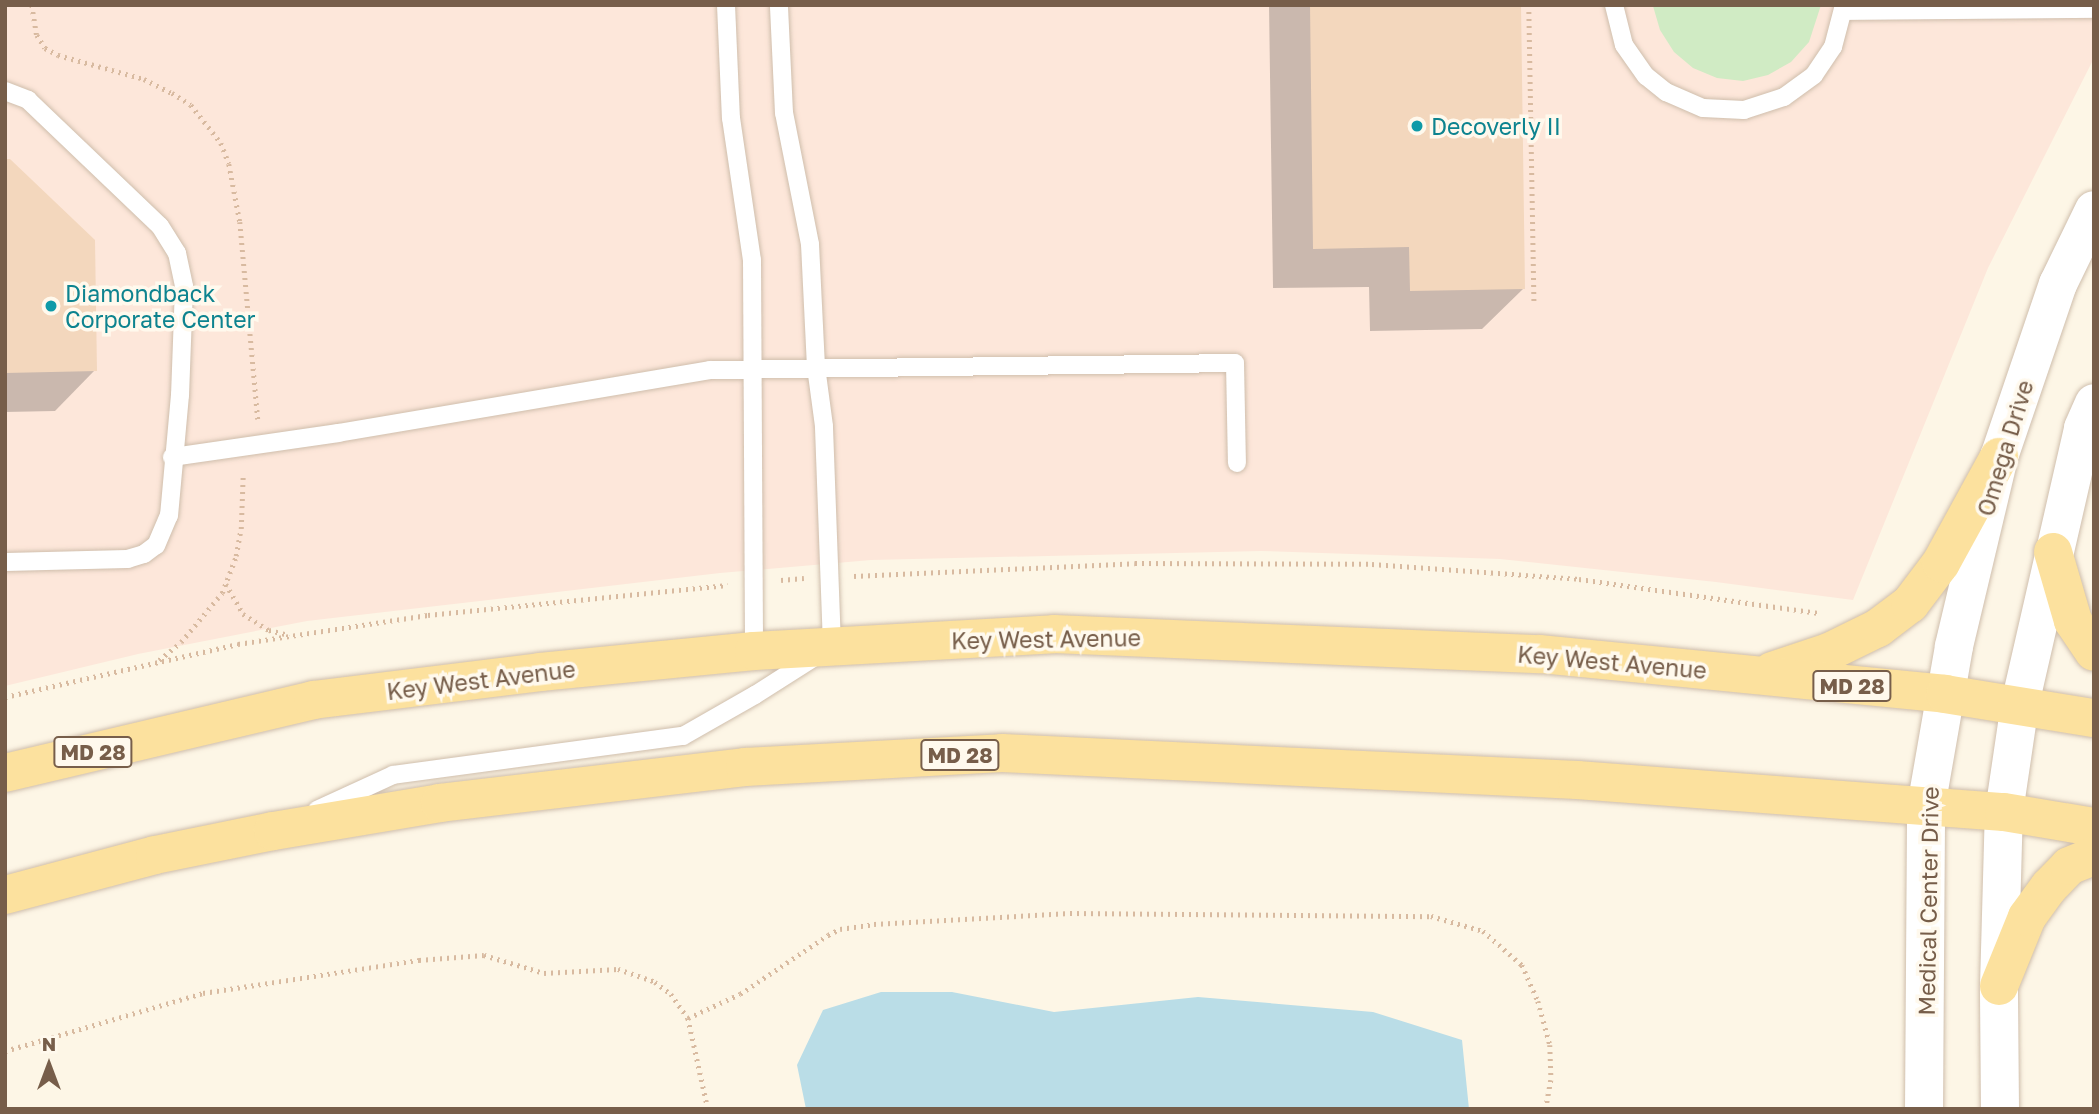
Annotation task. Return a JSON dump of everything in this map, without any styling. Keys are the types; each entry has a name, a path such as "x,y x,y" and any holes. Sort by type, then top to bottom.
{"main road":[{"name":"Omega Drive","path":"1945,694 1978,537 1999,457 2058,284 2094,210"},
{"path":"2000,1109 1999,986 2004,812 2020,705 2053,552 2083,428 2094,402"},
{"path":"1759,675 1829,652 1878,628 1910,604 1941,563 1999,457"},
{"path":"2053,552 2073,621 2094,652"},
{"name":"Key West Avenue","path":"5,773 313,699 540,672 754,651 1054,635 1540,654 1945,694 2094,718"},
{"name":"Medical Center Drive","path":"1924,1109 1926,807 1945,694"},
{"name":"MD 28","path":"5,895 155,855 273,831 440,803 745,767 1002,753 1537,778 2004,812 2094,827"},
{"path":"1999,986 2027,917 2069,866 2094,856"}],"lane":[{"path":"726,5 731,118 752,260 754,651"},
{"path":"273,831 393,775 683,736 755,695 832,646 824,426 816,367 810,244 784,113 779,5"},
{"path":"1614,5 1624,45 1646,76 1666,92 1703,108 1744,110 1784,97 1814,75 1833,47 1844,8 2094,9"},
{"path":"5,91 28,100 160,226 177,253 184,287 183,339 169,515 156,545 144,554 128,559 5,562"},
{"path":"172,457 338,433 710,370 1235,363 1237,463"}],"path":[{"path":"1529,5 1534,303"},
{"path":"225,584 243,614 269,630 292,636"},
{"path":"688,1018 740,994 828,935 840,929 874,924 1070,913 1431,916 1483,931 1522,965 1538,1001 1550,1045 1551,1080 1546,1109"},
{"path":"5,1051 203,993 467,955 484,955 544,973 618,969 638,974 671,994 688,1018 708,1109"}],"shaded area":[{"path":"5,5 2094,5 2094,58 1988,268 1853,600 1500,559 1261,551 871,560 720,573 307,621 138,654 5,686"}],"green space":[{"path":"1821,5 1809,42 1791,62 1768,75 1743,81 1717,78 1693,68 1674,52 1660,30 1653,6"}],"water":[{"path":"881,992 952,992 1054,1012 1198,997 1373,1012 1462,1040 1469,1109 806,1109 797,1065 823,1010"}],"building":[{"name":"Decoverly II","path":"1310,5 1521,5 1525,289 1410,291 1409,247 1313,249"},
{"name":"Diamondback Corporate Center","path":"5,159 10,159 95,240 97,371 5,373"}],"place":[{"name":"Decoverly II","path":"1417,126"},
{"name":"Diamondback Corporate Center","path":"51,306"}]}
